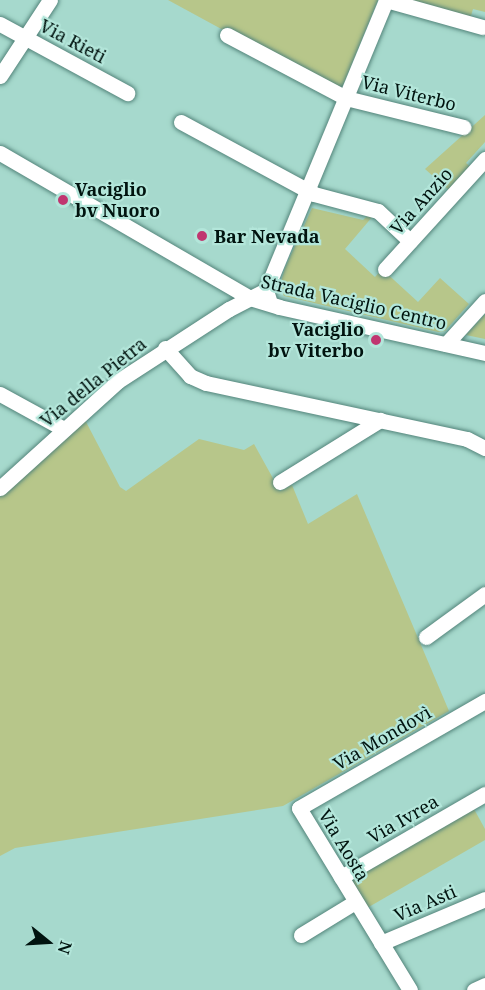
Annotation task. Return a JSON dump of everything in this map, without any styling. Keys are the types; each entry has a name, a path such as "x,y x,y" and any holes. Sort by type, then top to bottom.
{"street":[{"path":"0,76 51,0"},
{"name":"Via Viterbo","path":"268,297 307,190 386,0 482,27"},
{"name":"Via Rieti","path":"0,24 127,93"},
{"path":"227,35 346,98"},
{"name":"Via Viterbo","path":"346,98 462,127"},
{"path":"181,122 307,190 378,212 410,241"},
{"name":"Via Anzio","path":"385,269 485,158 480,152 485,146"},
{"name":"Strada Vaciglio Centro","path":"0,153 250,298"},
{"path":"250,298 268,297"},
{"name":"Strada Vaciglio Centro","path":"268,297 485,353"},
{"name":"Via della Pietra","path":"0,488 118,381 165,348 250,298"},
{"path":"446,344 485,301"},
{"path":"165,348 190,376 198,380 468,439 485,448"},
{"path":"0,394 64,429"},
{"path":"280,482 380,420"},
{"path":"426,637 485,594"},
{"name":"Via Mondovì","path":"298,808 482,709"},
{"name":"Via Ivrea","path":"341,877 485,794"},
{"name":"Via Aosta","path":"298,808 410,990"},
{"name":"Via Asti","path":"381,943 485,898"},
{"name":"Via Aosta","path":"302,935 355,902"},
{"path":"474,990 485,985"}],"green space":[{"path":"168,0 378,0 341,90 227,27 225,31"},
{"path":"399,0 485,0 485,12 473,9 470,19"},
{"path":"485,115 485,142 466,163 472,168 451,192 425,169"},
{"path":"312,208 363,220 370,213 373,216 345,249 375,277 382,269 418,302 440,278 469,304 445,331 438,332 284,296 279,288 285,268"},
{"path":"485,314 485,339 466,335"},
{"path":"84,418 120,487 126,491 199,439 244,450 254,444 280,491 292,485 308,524 357,494 449,711 283,806 15,848 0,856 0,497"},
{"path":"474,809 485,829 485,840 367,908 351,880"}],"place":[{"name":"Vaciglio bv Nuoro","path":"63,200"},
{"name":"Bar Nevada","path":"202,236"},
{"name":"Vaciglio bv Viterbo","path":"376,340"}]}
